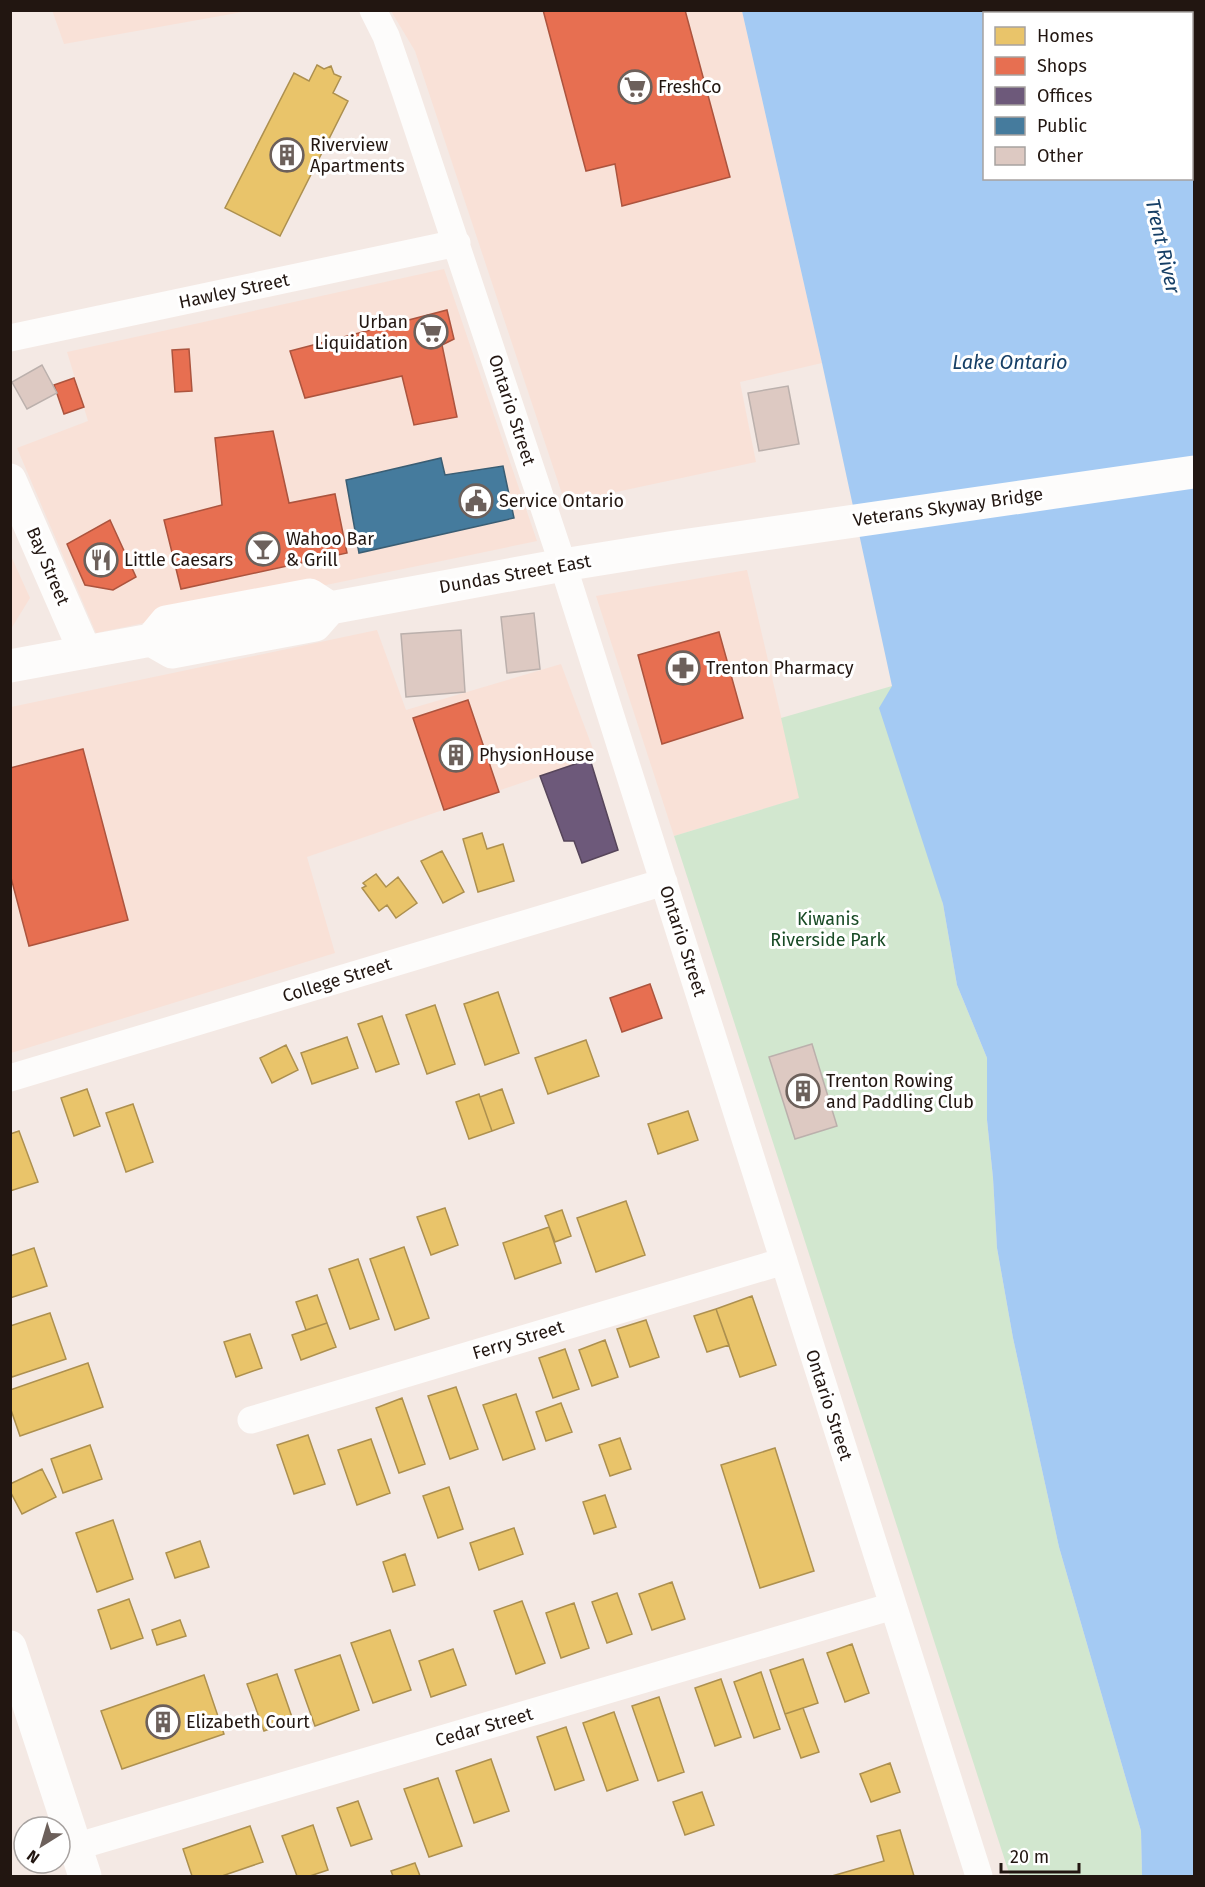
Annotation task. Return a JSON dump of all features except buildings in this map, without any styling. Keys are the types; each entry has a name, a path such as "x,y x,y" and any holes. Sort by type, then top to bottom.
{"main road":[{"name":"Veterans Skyway Bridge","path":"700,543 1194,472"},
{"name":"Bay Street","path":"10,480 85,652"},
{"name":"Dundas Street East","path":"10,666 151,640 166,622 310,596 330,608 563,565 700,543"},
{"path":"10,1647 80,1862"}],"street":[{"name":"Ontario Street","path":"373,10 386,36 457,243 563,565 979,1876"},
{"name":"Hawley Street","path":"10,338 457,243"},
{"name":"College Street","path":"10,1078 664,882"},
{"name":"Ferry Street","path":"251,1420 784,1261"},
{"name":"Cedar Street","path":"80,1862 893,1606"}],"shaded area":[{"path":"52,10 248,10 248,11 64,44"},
{"path":"391,11 742,11 822,363 740,382 756,462 565,503 415,51"},
{"path":"444,269 537,541 96,633 17,448 88,421 67,352"},
{"path":"11,556 30,598 10,629"},
{"path":"747,570 800,798 674,836 596,596"},
{"path":"377,630 406,710 561,664 596,757 307,857 335,953 11,1053 11,707"}],"green space":[{"name":"Kiwanis Riverside Park","path":"892,686 943,904 957,985 987,1058 987,1120 997,1248 1013,1338 1059,1547 1141,1831 1142,1876 1010,1876 674,836 799,798 781,718"}],"water":[{"name":"Lake Ontario","path":"742,11 1194,11 1194,1876 1142,1876 1141,1831 1059,1547 1013,1338 997,1248 987,1120 987,1058 957,985 943,904 879,708 892,686"}],"place":[{"name":"FreshCo","path":"635,87"},
{"name":"Riverview Apartments","path":"287,155"},
{"name":"Urban Liquidation","path":"431,332"},
{"name":"Service Ontario","path":"476,501"},
{"name":"Wahoo Bar & Grill","path":"263,549"},
{"name":"Little Caesars","path":"101,560"},
{"name":"Trenton Pharmacy","path":"683,668"},
{"name":"PhysionHouse","path":"456,755"},
{"name":"Trenton Rowing and Paddling Club","path":"803,1091"},
{"name":"Elizabeth Court","path":"163,1722"}],"water label":[{"name":"Trent River","path":"1163,246"}]}
